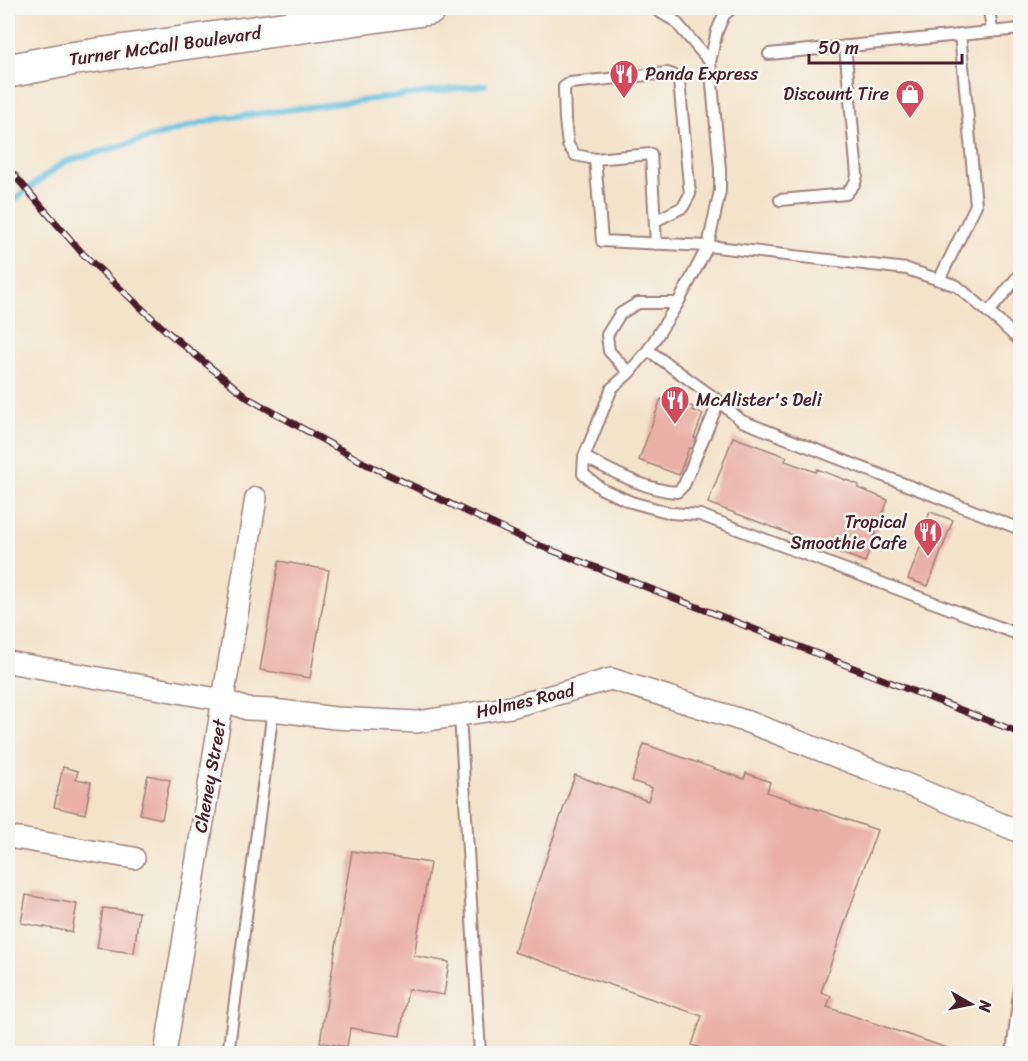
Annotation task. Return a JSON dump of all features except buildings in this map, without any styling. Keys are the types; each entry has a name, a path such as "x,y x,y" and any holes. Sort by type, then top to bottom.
{"main road":[{"name":"Turner McCall Boulevard","path":"8,70 70,59 430,8"}],"street":[{"name":"Cheney Street","path":"165,1053 256,498"},
{"name":"Holmes Road","path":"8,662 223,700 247,709 335,718 417,722 511,707 611,679 751,723 894,779 1020,832"},
{"path":"8,837 134,858"}],"lane":[{"path":"653,8 675,21 710,62"},
{"path":"732,8 724,15 717,31 710,62 720,191 708,246 678,303 648,350 629,373 612,388 584,457 583,474 602,489 631,502 671,513 700,515 1020,635"},
{"path":"989,8 992,31"},
{"path":"769,54 1020,29"},
{"path":"939,280 976,205 960,34"},
{"path":"780,200 846,194 855,183 857,175 845,46"},
{"path":"655,220 683,207 690,194 680,81 667,73 570,83 564,87 564,120 568,145 575,155 595,159 651,154 656,244"},
{"path":"595,159 602,241 708,246 907,269 957,286 1020,341"},
{"path":"989,312 1020,274"},
{"path":"629,373 609,351 607,335 620,315 638,303 678,303"},
{"path":"648,350 719,401 742,421 1020,529"},
{"path":"584,457 610,471 662,491 677,492 684,485 719,401"},
{"path":"228,1053 273,710"},
{"path":"460,716 480,1053"},
{"path":"1012,1053 1020,983"}],"waterway":[{"path":"8,204 64,162 216,119 485,85"}],"railway":[{"path":"8,168 83,254 165,330 248,398 366,464 533,543 1020,733"}],"place":[{"name":"Panda Express","path":"624,100"},
{"name":"Discount Tire","path":"910,120"},
{"name":"McAlister's Deli","path":"675,426"},
{"name":"Tropical Smoothie Cafe","path":"928,558"}]}
